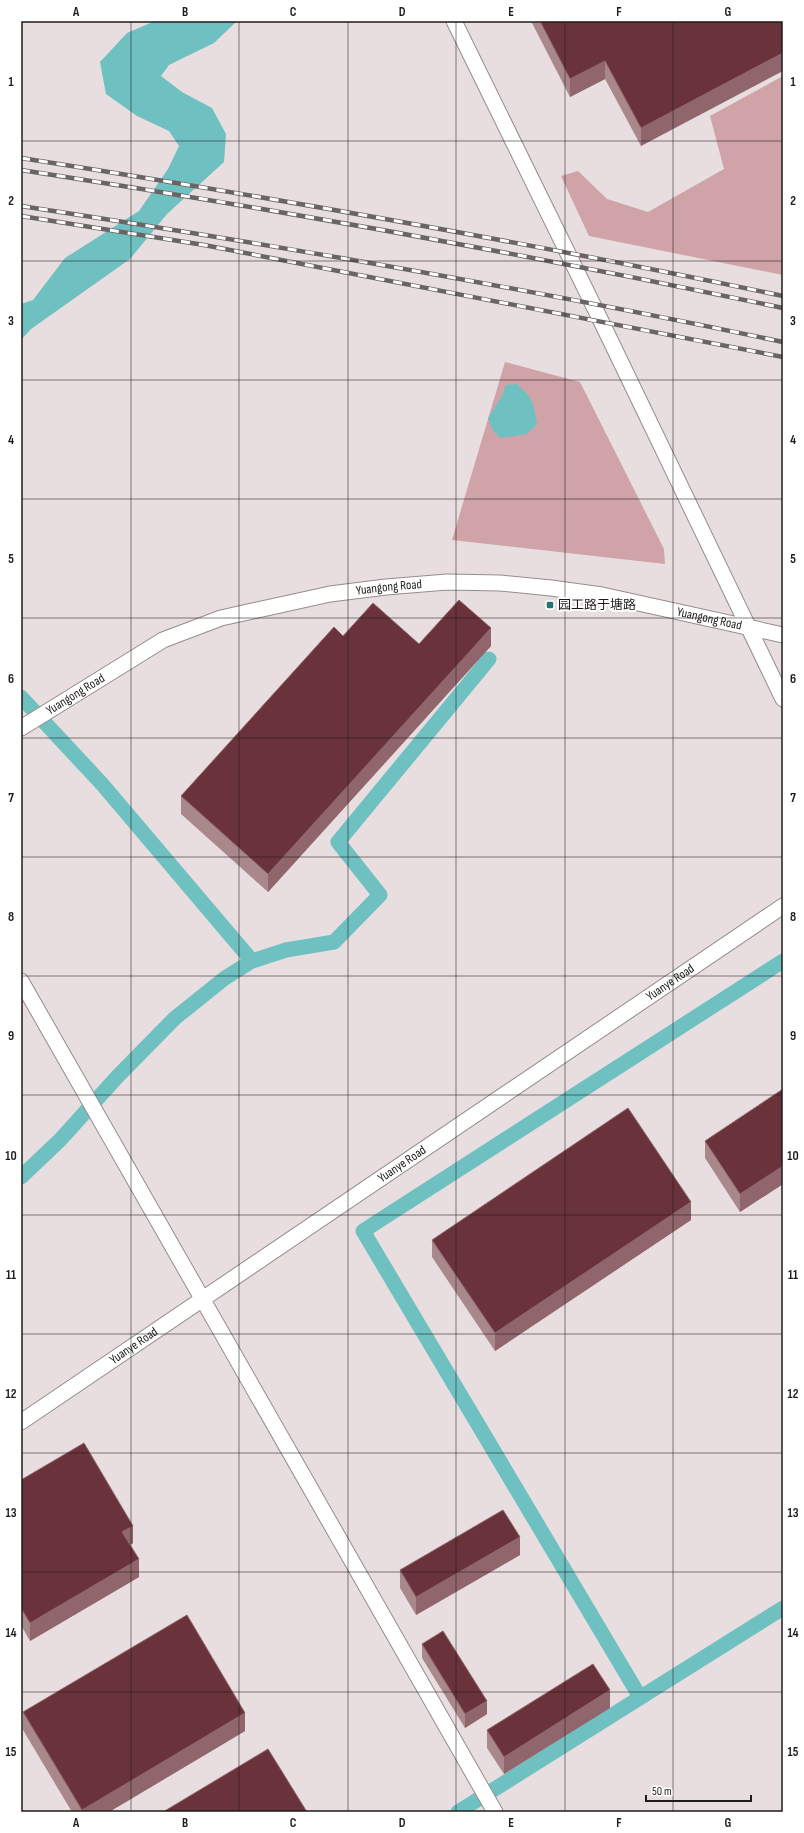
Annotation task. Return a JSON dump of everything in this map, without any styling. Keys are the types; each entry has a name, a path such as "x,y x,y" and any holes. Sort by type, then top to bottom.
{"street":[{"path":"454,21 783,699"},
{"name":"Yuangong Road","path":"21,728 163,640 220,618 330,594 386,587 446,582 500,583 551,588 602,595 749,629 783,635"},
{"name":"Yuanye Road","path":"21,1422 783,906"},
{"path":"21,981 84,1089 201,1300 493,1810"}],"shaded area":[{"path":"783,76 783,275 589,236 561,176 578,171 607,199 648,212 724,169 710,116"},
{"path":"505,362 580,382 664,549 665,564 452,540"}],"water":[{"path":"155,21 237,21 214,43 169,65 161,76 182,92 212,108 226,134 224,162 167,214 130,259 31,329 21,340 21,304 33,300 65,258 139,211 168,169 179,146 169,131 137,116 106,94 100,62 127,33"},
{"path":"517,384 532,402 537,424 527,434 501,438 493,431 488,418 502,396 506,385"}],"building":[{"path":"540,21 783,21 783,53 641,128 605,61 570,79"},
{"path":"459,600 491,628 268,874 181,796 334,627 343,636 373,603 419,644"},
{"path":"783,1089 783,1166 740,1194 705,1141"},
{"path":"628,1108 691,1202 495,1333 432,1240"},
{"path":"84,1443 133,1526 122,1532 139,1559 30,1623 21,1608 21,1480"},
{"path":"503,1510 520,1537 416,1597 400,1570"},
{"path":"187,1615 245,1713 82,1810 23,1712"},
{"path":"443,1631 487,1701 465,1714 422,1644"},
{"path":"593,1664 610,1690 504,1757 487,1730"},
{"path":"268,1749 307,1812 163,1812"}],"waterway":[{"path":"21,1177 60,1140 117,1077 175,1018 225,978 252,961 286,950 334,942 380,895 338,842 489,659"},
{"path":"21,697 102,784 252,961"},
{"path":"640,1697 363,1231 783,961"},
{"path":"458,1812 783,1608"}],"railway":[{"path":"21,158 403,222 688,276 783,296"},
{"path":"21,170 307,217 498,251 783,308"},
{"path":"21,206 308,252 498,286 783,342"},
{"path":"21,216 204,245 783,357"}],"place":[{"name":"园工路于塘路","path":"550,605"}]}
